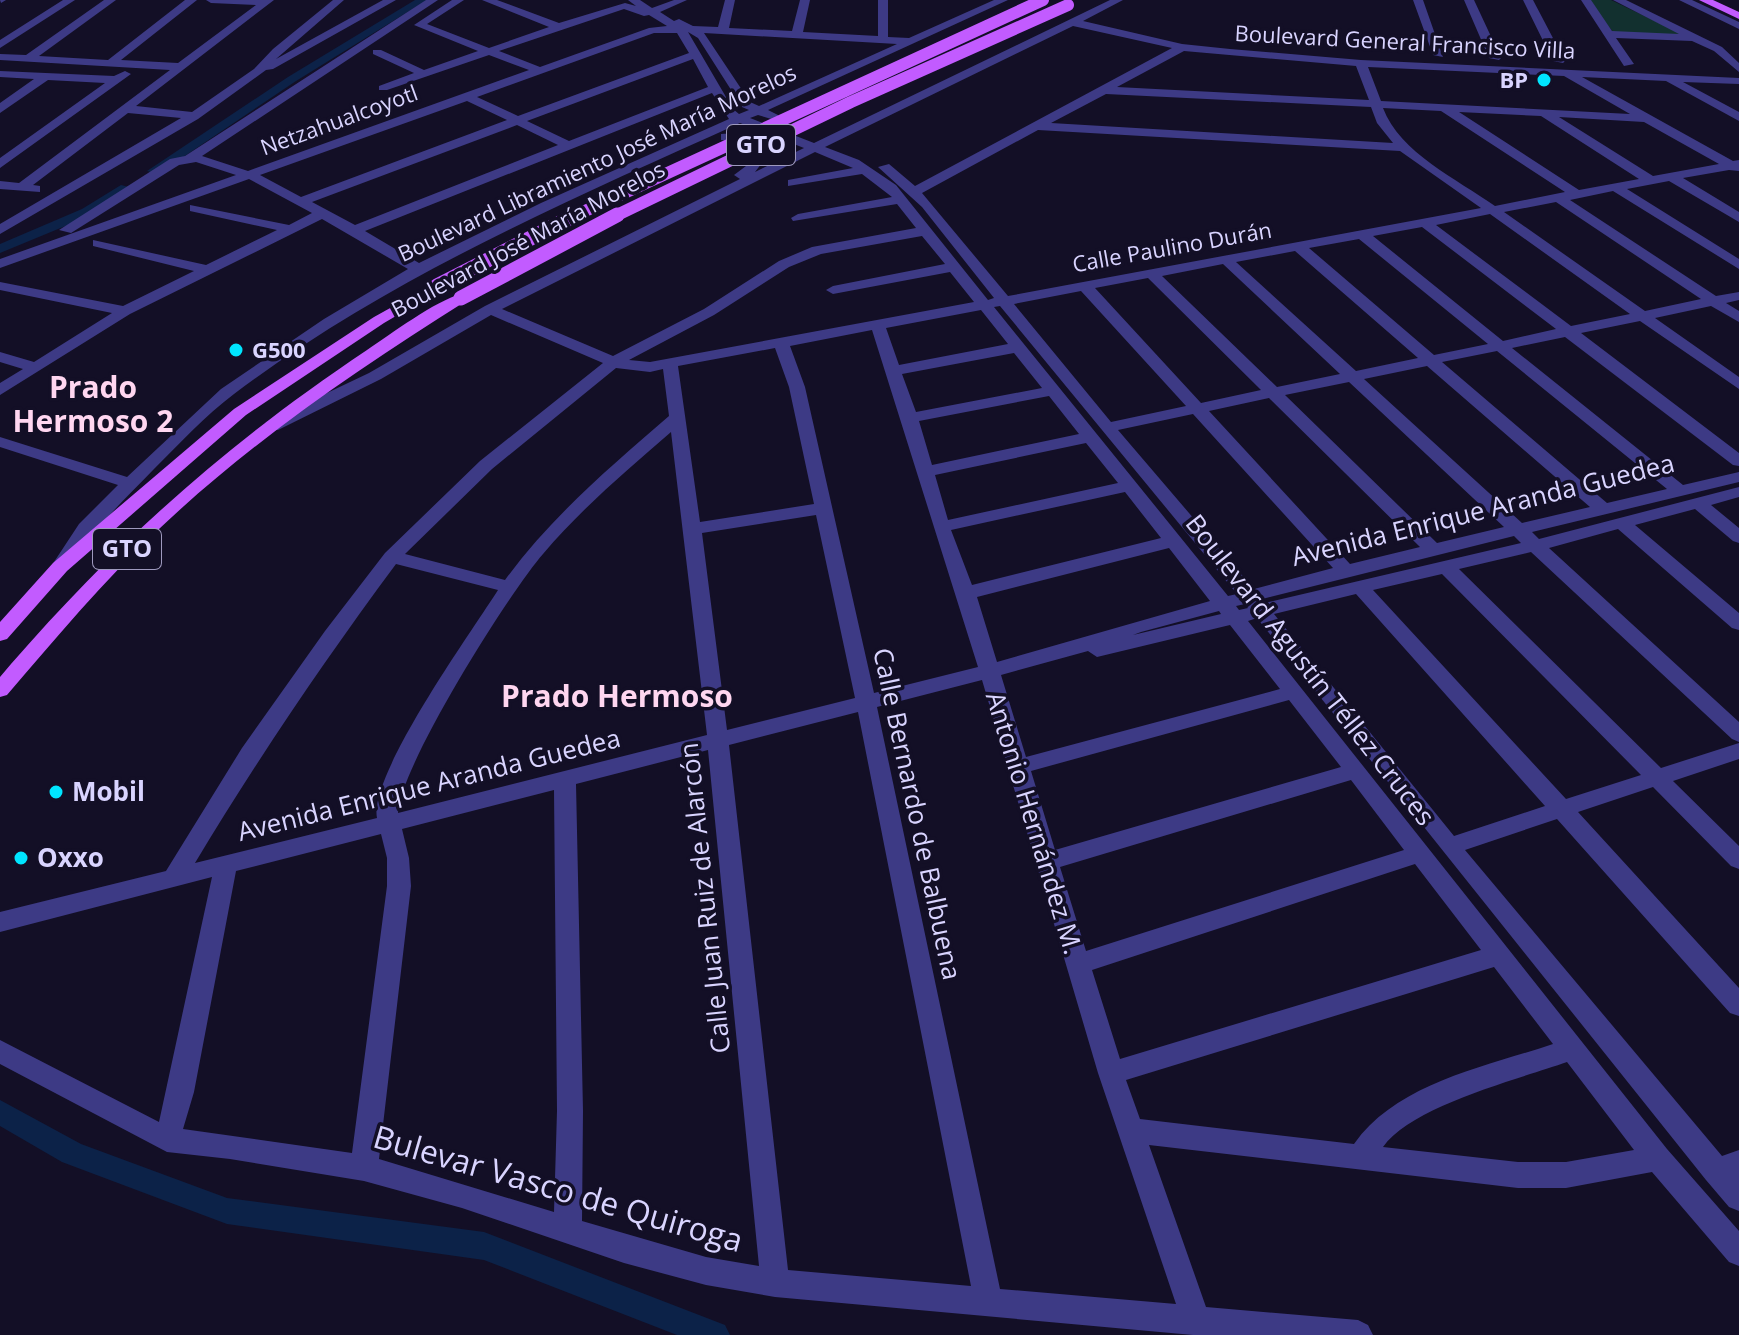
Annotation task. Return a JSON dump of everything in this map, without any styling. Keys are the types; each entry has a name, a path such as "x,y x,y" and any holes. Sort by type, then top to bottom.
{"main road":[{"name":"Boulevard José María Morelos","path":"60,567 240,412 379,320 437,286 489,257 650,180 1043,0"},
{"path":"1709,2 1739,14"},
{"name":"Boulevard José María Morelos","path":"0,690 92,585 142,534 207,477 314,392 461,298 662,192 851,102 1073,3"},
{"name":"GTO","path":"0,634 60,567"}],"street":[{"path":"0,45 70,0"},
{"path":"29,58 111,0"},
{"path":"112,62 192,0"},
{"path":"211,0 268,1"},
{"path":"0,230 194,116 258,71 277,51 339,0"},
{"path":"258,71 284,61 391,0"},
{"path":"0,258 71,228 175,162 190,158 433,0"},
{"path":"459,0 415,27 492,51 541,71"},
{"path":"487,0 559,27"},
{"path":"612,0 659,6 682,0"},
{"path":"723,30 730,0"},
{"path":"797,34 805,0"},
{"path":"883,0 883,39"},
{"name":"Boulevard Libramiento José María Morelos","path":"60,567 85,528 227,392 299,341 418,269 546,206 1003,0"},
{"path":"272,426 375,376 490,309 616,244 1118,0"},
{"path":"1418,0 1439,55"},
{"path":"1469,0 1495,58"},
{"path":"1528,0 1562,67 1736,167"},
{"path":"1586,0 1628,64"},
{"path":"1618,0 1727,56 1739,69"},
{"path":"1684,0 1739,26"},
{"path":"22,187 268,1"},
{"path":"383,88 629,3"},
{"path":"659,6 680,28 728,111 741,119 824,144"},
{"path":"659,6 674,19 694,29 708,43 746,104 824,144"},
{"name":"Boulevard General Francisco Villa","path":"1091,13 1154,30 1207,39 1495,58 1668,78 1739,81"},
{"name":"Boulevard General Francisco Villa","path":"1071,22 1182,47 1361,63 1562,67 1628,64 1739,69"},
{"name":"Netzahualcoyotl","path":"0,264 653,30 723,30 911,42"},
{"path":"1609,34 1697,39"},
{"path":"798,218 908,196 1182,47"},
{"path":"377,52 424,74"},
{"path":"300,202 696,54"},
{"path":"0,57 183,67"},
{"path":"1361,63 1374,103 1388,132 1403,147 1739,384"},
{"path":"0,74 121,77 2,162"},
{"path":"0,109 46,76"},
{"path":"1668,78 1739,117"},
{"path":"815,84 804,97 805,105 810,109 843,118 873,119"},
{"path":"735,87 753,99 785,97"},
{"path":"354,230 715,88"},
{"path":"1106,90 1646,118"},
{"path":"468,97 569,146"},
{"path":"1445,108 1576,194"},
{"path":"126,109 194,116"},
{"path":"1543,113 1652,181"},
{"path":"1038,126 1403,147"},
{"path":"616,244 624,231 635,224 749,171 762,155 754,144 735,138 716,138 678,149"},
{"name":"Boulevard Agustín Téllez Cruces","path":"824,144 908,196 925,231 953,267 993,302 1019,347 1052,391 1100,432 1128,486 1294,692 1657,1158 1739,1252"},
{"name":"Boulevard Agustín Téllez Cruces","path":"824,144 888,169 1100,432 1256,605 1449,846 1728,1167 1739,1198"},
{"path":"190,158 216,163 252,176 354,230 418,269"},
{"name":"Calle Paulino Durán","path":"490,309 614,362 635,367 670,364 1557,197 1736,167"},
{"path":"793,183 866,170"},
{"path":"1671,177 1739,218"},
{"path":"0,185 62,193"},
{"path":"1615,187 1739,265"},
{"path":"1557,197 1739,318"},
{"path":"195,208 290,229"},
{"path":"0,390 125,311 321,214"},
{"path":"1424,222 1739,461"},
{"path":"174,878 250,754 332,636 392,557 486,465 614,362 709,312 806,253 925,231"},
{"path":"1361,234 1680,491"},
{"path":"98,243 207,270"},
{"path":"1298,246 1604,510"},
{"path":"1225,259 1739,734"},
{"path":"833,290 953,267"},
{"path":"1151,273 1275,393 1739,860"},
{"path":"1084,285 1739,1005"},
{"path":"0,286 125,311"},
{"path":"925,472 1197,409 1739,296"},
{"name":"Antonio Hernández M.","path":"877,324 910,418 941,527 966,593 1111,1073 1196,1320"},
{"name":"Calle Bernardo de Balbuena","path":"781,342 797,387 897,845 988,1301"},
{"path":"893,371 1019,347"},
{"path":"0,357 34,367"},
{"name":"Calle Juan Ruiz de Alarcón","path":"670,364 707,639 775,1283"},
{"path":"910,418 1052,391"},
{"path":"364,1168 399,886 398,858 387,812 393,782 426,719 509,587 536,550 614,472 679,416"},
{"path":"0,442 129,483"},
{"name":"Avenida Enrique Aranda Guedea","path":"1439,558 1520,529 1739,477"},
{"path":"941,527 1128,486"},
{"name":"Avenida Enrique Aranda Guedea","path":"0,922 716,742 988,669 1058,654 1087,652 1352,579 1439,558 1537,545 1739,492"},
{"path":"1697,502 1739,537"},
{"path":"692,529 823,508"},
{"path":"1622,523 1739,623"},
{"path":"966,593 1172,541"},
{"path":"392,557 509,587"},
{"path":"1018,767 1294,692"},
{"path":"1449,846 1739,751"},
{"path":"1045,862 1355,771"},
{"path":"565,779 570,1111 568,1230"},
{"path":"1078,964 1420,854"},
{"path":"167,1140 181,1092 226,866"},
{"path":"1111,1073 1500,955"},
{"path":"1359,1159 1380,1129 1428,1099 1573,1048"},
{"name":"Bulevar Vasco de Quiroga","path":"0,1051 167,1140 230,1146 364,1168 462,1195 706,1271 775,1283 1358,1335"},
{"path":"1133,1131 1518,1175 1566,1175 1657,1158"}],"green space":[{"path":"1588,0 1611,0 1686,36 1613,32"}],"waterway":[{"path":"153,171 292,79 422,0"},
{"path":"0,249 87,212 126,188"},
{"path":"0,1112 72,1153 227,1211 484,1246 715,1335"}],"place":[{"name":"BP","path":"1544,80"},
{"name":"G500","path":"236,350"},
{"name":"Mobil","path":"56,792"},
{"name":"Oxxo","path":"21,858"}],"district":[{"name":"Prado Hermoso 2","path":"93,405"},
{"name":"Prado Hermoso","path":"617,697"}]}
